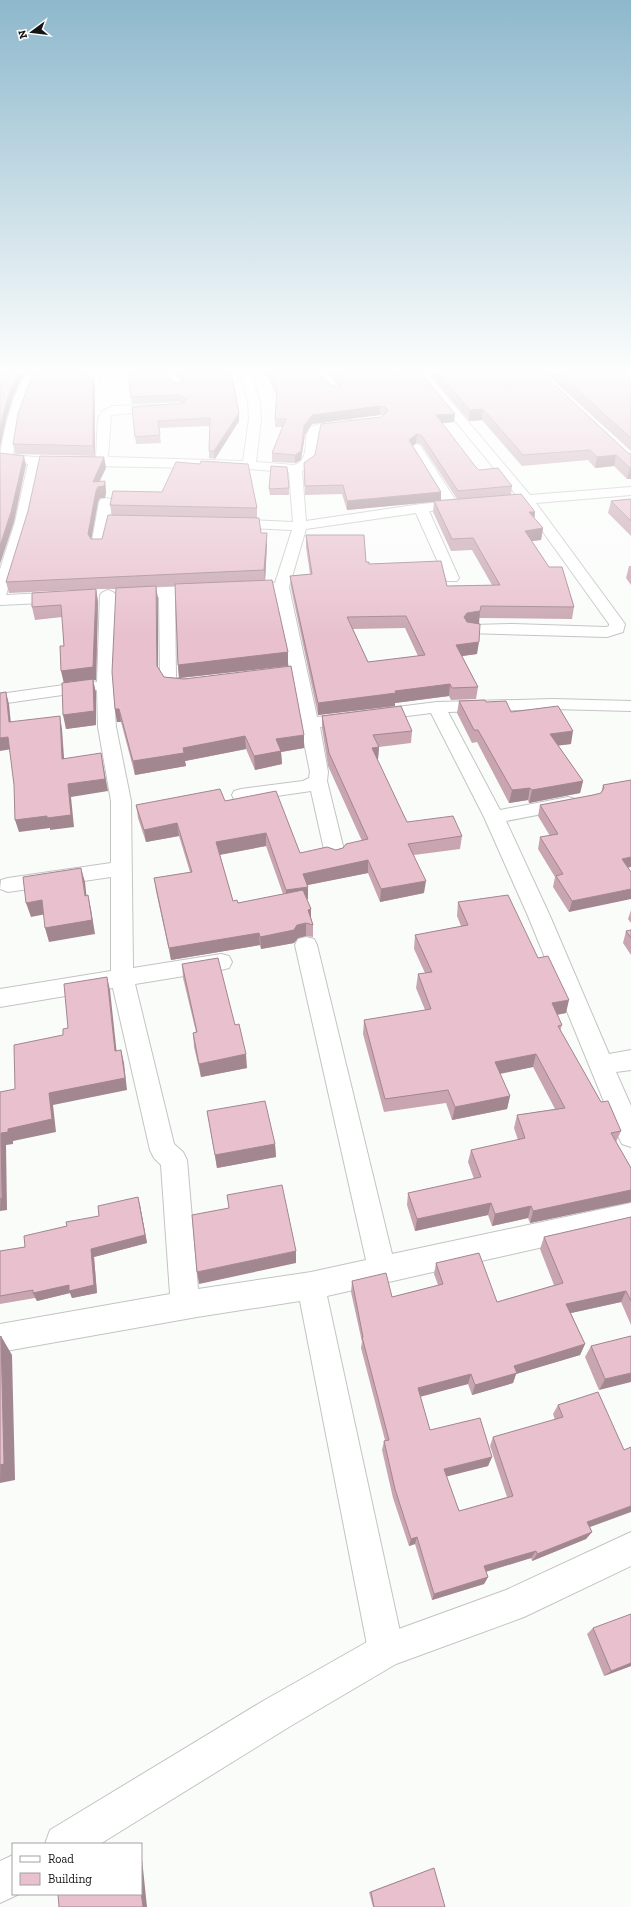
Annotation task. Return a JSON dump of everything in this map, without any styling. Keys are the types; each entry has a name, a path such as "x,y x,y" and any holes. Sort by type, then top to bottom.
{"street":[{"path":"0,593 22,522 35,461 249,464 295,469 300,468 308,463 309,461"},
{"path":"424,461 452,506"},
{"path":"472,630 513,629 607,632 617,629 617,624 527,500 494,461"},
{"path":"295,469 300,526 281,587 291,672 310,723 319,772 318,781 335,854"},
{"path":"218,522 300,526 422,508 631,491"},
{"path":"98,546 106,502"},
{"path":"422,508 452,578"},
{"path":"102,521 147,521"},
{"path":"185,1305 174,1160 163,1150 122,977 121,801 107,727 100,595 281,587"},
{"path":"167,592 168,679 173,685 179,686 208,682"},
{"path":"0,600 77,596"},
{"path":"0,699 105,685"},
{"path":"310,723 437,707 553,704 631,706"},
{"path":"437,707 494,817 540,916 600,1065 631,1136"},
{"path":"241,795 307,786 318,781"},
{"path":"494,817 583,800"},
{"path":"8,885 121,869"},
{"path":"306,945 382,1268"},
{"path":"0,998 122,977 222,962"},
{"path":"600,1065 631,1060"},
{"path":"0,1338 185,1305 312,1286 382,1268 631,1215"},
{"path":"312,1286 386,1650"},
{"path":"66,1843 276,1714 386,1650 512,1605 631,1549"},
{"path":"0,1883 12,1876"}],"building":[{"path":"0,461 23,461 11,512 0,546"},
{"path":"39,461 102,461 93,482 105,481 104,486 98,487 96,491 88,534 91,539 102,539 108,515 259,518 261,533 267,533 264,570 6,582 28,511"},
{"path":"201,461 248,464 257,508 110,505 113,491 162,492 176,462 200,464"},
{"path":"307,461 422,461 441,492 347,501 343,485 305,486 304,463"},
{"path":"438,461 471,461 479,470 498,468 512,486 458,491"},
{"path":"622,461 631,461 630,468"},
{"path":"271,466 287,467 289,488 269,489"},
{"path":"521,494 535,512 529,512 543,528 525,531 549,567 562,567 574,607 481,606 480,611 467,613 464,617 467,622 480,624 479,642 456,645 478,687 452,688 450,684 395,691 396,693 318,703 290,576 312,574 306,535 364,535 366,562 369,562 369,564 441,561 447,586 500,585 473,538 452,539 434,501","holes":["406,616 425,655 368,662 347,617"]},
{"path":"631,499 631,521 611,501"},
{"path":"272,580 288,652 178,665 175,584"},
{"path":"156,586 157,666 164,677 184,679 291,666 304,735 276,739 281,751 254,756 245,736 183,748 184,753 133,761 119,709 115,709 112,672 116,588"},
{"path":"96,589 93,667 61,671 60,646 64,646 61,605 32,607 32,593"},
{"path":"93,679 94,711 63,715 62,683"},
{"path":"6,692 9,722 60,716 62,759 101,753 105,779 68,784 71,815 15,820 14,785 8,737 0,738 0,693"},
{"path":"485,700 486,702 506,701 511,712 558,706 573,731 550,734 583,781 532,790 530,788 512,790 478,730 474,730 459,701"},
{"path":"401,706 412,731 373,735 379,747 372,748 407,822 453,816 462,836 408,844 426,881 381,889 368,860 303,874 308,887 286,890 266,833 216,842 233,901 237,900 238,903 303,890 311,909 308,910 313,925 306,923 297,925 294,930 260,937 259,933 169,948 154,878 192,872 177,823 144,830 136,805 220,789 225,801 276,791 300,853 327,847 336,850 343,848 346,844 368,839 329,753 322,716"},
{"path":"631,780 631,857 622,859 631,872 631,889 572,901 556,876 563,874 540,837 558,834 540,805 601,793 604,788 603,785"},
{"path":"81,868 85,896 88,895 92,920 45,928 42,900 26,903 23,877"},
{"path":"508,895 538,958 548,956 569,1000 552,1003 562,1025 558,1026 601,1102 608,1101 621,1131 611,1133 631,1168 631,1190 533,1211 531,1206 495,1214 491,1203 417,1219 408,1193 481,1177 471,1150 525,1138 517,1115 565,1108 536,1054 495,1062 510,1096 455,1107 448,1090 385,1099 364,1020 431,1009 418,974 432,972 415,935 468,925 458,902"},
{"path":"631,930 631,938 626,931"},
{"path":"218,958 235,1025 239,1024 246,1054 199,1064 193,1033 197,1032 182,964"},
{"path":"107,977 115,1051 121,1050 125,1078 49,1093 52,1119 8,1129 8,1132 1,1133 2,1198 0,1199 0,1092 15,1089 14,1045 63,1035 63,1029 68,1028 64,984"},
{"path":"265,1101 275,1144 215,1155 207,1111"},
{"path":"282,1185 296,1251 197,1272 192,1215 229,1208 227,1195"},
{"path":"138,1197 145,1235 91,1249 94,1285 69,1291 69,1285 33,1293 33,1290 0,1296 0,1251 25,1247 24,1236 67,1226 66,1222 99,1216 98,1206"},
{"path":"631,1217 631,1301 626,1291 566,1304 585,1344 514,1366 517,1373 475,1385 471,1374 418,1388 430,1430 480,1418 492,1457 444,1469 459,1511 513,1496 493,1437 563,1417 558,1405 598,1392 624,1450 631,1447 631,1506 587,1522 592,1532 537,1554 536,1551 484,1566 488,1577 434,1594 417,1537 411,1539 395,1489 384,1441 389,1440 362,1337 352,1281 386,1273 392,1297 443,1284 436,1263 479,1253 497,1302 563,1283 544,1237"},
{"path":"1,1336 4,1464 0,1465 0,1337"},
{"path":"631,1336 631,1373 605,1379 591,1346"},
{"path":"631,1614 631,1663 611,1671 593,1628"},
{"path":"434,1868 445,1907 374,1907 371,1892"},
{"path":"58,1895 141,1895 143,1907 59,1907"}]}
